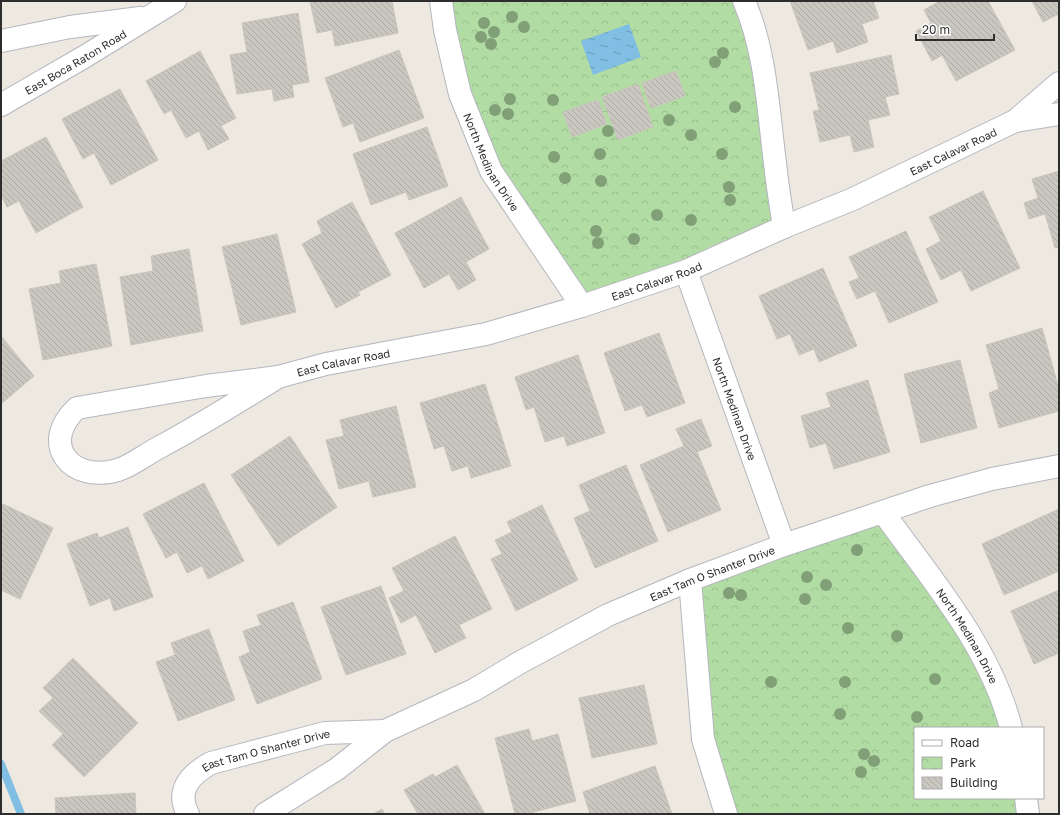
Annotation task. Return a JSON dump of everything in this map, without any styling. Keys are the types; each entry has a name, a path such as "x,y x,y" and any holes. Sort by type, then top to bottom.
{"street":[{"name":"East Boca Raton Road","path":"1,105 84,57 175,1"},
{"name":"North Medinan Drive","path":"441,1 445,30 460,94 491,171 582,306"},
{"path":"744,1 760,55 768,91 775,163 784,227"},
{"name":"East Boca Raton Road","path":"1,42 70,27 148,17"},
{"name":"East Calavar Road","path":"278,377 215,417 119,470 93,474 75,468 62,455 60,434 66,418 76,408 206,386 278,377 326,364 486,334 582,306 686,271 784,227 853,199 1015,121 1059,83"},
{"name":"East Calavar Road","path":"1015,121 1059,114"},
{"name":"North Medinan Drive","path":"686,271 784,545"},
{"name":"East Tam O Shanter Drive","path":"265,814 337,769 385,731 474,690 519,663 608,615 690,580 784,545 930,496 992,479 1059,466"},
{"name":"North Medinan Drive","path":"883,512 978,646 1011,727"},
{"path":"690,580 703,739 726,814"},
{"name":"East Tam O Shanter Drive","path":"188,814 183,798 187,783 196,771 211,762 325,733 385,731"},
{"path":"1026,799 1028,814"}],"green space":[{"path":"441,1 744,1 784,227 582,306 491,171"},
{"path":"883,512 923,567 1010,727 914,727 914,799 1026,799 1028,814 726,814 703,739 690,580"}],"water":[{"path":"629,24 641,57 593,75 581,41"}],"building":[{"path":"310,1 392,1 398,33 335,46 332,30 317,33"},
{"path":"790,1 873,1 879,18 862,24 868,42 837,53 833,41 808,50"},
{"path":"940,1 988,1 1015,50 956,81 942,55 932,61 916,31 931,23 924,10"},
{"path":"1032,1 1059,1 1059,14 1043,22"},
{"path":"298,13 309,82 292,85 294,97 274,101 272,89 237,94 230,55 247,52 242,23"},
{"path":"399,50 424,118 360,142 353,123 343,127 325,78"},
{"path":"200,51 236,118 221,126 229,139 208,150 199,131 186,138 171,110 164,114 146,81"},
{"path":"891,55 899,94 885,97 890,115 868,120 874,147 854,152 850,135 820,142 813,111 819,110 810,73"},
{"path":"676,71 685,96 651,108 642,83"},
{"path":"638,84 653,127 618,140 602,97"},
{"path":"120,89 158,160 111,185 94,153 83,159 62,119"},
{"path":"598,100 607,124 572,137 563,112"},
{"path":"427,127 448,186 409,200 406,192 371,205 353,154"},
{"path":"46,137 83,207 36,233 19,201 7,207 1,195 1,161"},
{"path":"1059,171 1059,247 1055,248 1045,214 1029,219 1024,203 1038,198 1032,179"},
{"path":"983,191 1020,268 971,291 961,270 941,280 926,249 941,241 929,217"},
{"path":"461,197 489,249 466,262 476,280 458,290 449,274 424,288 395,233"},
{"path":"352,202 391,275 358,292 360,295 336,308 302,244 322,233 317,221"},
{"path":"906,231 938,302 889,323 875,291 857,299 849,282 859,278 849,257"},
{"path":"277,234 296,312 241,325 222,247"},
{"path":"189,249 203,331 131,345 120,277 153,271 151,256"},
{"path":"96,264 112,346 43,360 29,289 61,283 59,271"},
{"path":"823,268 857,346 819,362 814,349 799,355 790,334 777,339 759,296"},
{"path":"1042,328 1059,389 1059,411 999,428 989,393 999,389 986,345"},
{"path":"659,333 685,403 647,417 642,405 625,411 604,353"},
{"path":"1,336 34,376 1,404"},
{"path":"578,355 605,433 567,446 564,436 545,442 534,407 526,410 515,377"},
{"path":"960,360 977,428 921,443 904,374"},
{"path":"868,380 890,452 834,469 826,443 810,448 801,416 831,407 826,393"},
{"path":"485,384 511,466 471,478 468,466 452,471 444,446 434,449 420,403"},
{"path":"396,406 416,487 373,497 369,481 339,489 326,440 344,436 340,420"},
{"path":"701,419 712,446 697,452 721,510 668,532 640,465 684,446 676,429"},
{"path":"290,436 337,507 278,546 231,475"},
{"path":"626,465 658,541 595,568 574,518 590,511 579,485"},
{"path":"204,483 244,561 208,579 202,566 187,573 177,552 166,558 143,514"},
{"path":"3,504 53,528 20,599 1,590 1,508"},
{"path":"542,505 578,580 516,611 491,559 502,554 495,540 512,532 507,522"},
{"path":"1059,509 1059,571 1004,595 982,544"},
{"path":"128,527 153,597 114,611 110,598 90,606 67,544 97,533 99,538"},
{"path":"455,536 492,609 459,625 466,638 435,653 416,615 401,623 389,598 404,591 392,568"},
{"path":"381,586 406,654 346,675 321,607"},
{"path":"1059,590 1059,653 1034,664 1011,611"},
{"path":"293,602 322,679 257,704 239,657 250,652 243,631 261,625 257,615"},
{"path":"209,629 235,700 178,721 156,662 175,655 171,643"},
{"path":"73,658 138,723 84,777 52,745 63,734 39,711 53,698 43,688"},
{"path":"644,685 657,744 592,758 579,698"},
{"path":"529,729 532,741 558,734 576,801 526,814 515,814 495,738"},
{"path":"457,765 485,814 418,814 404,790 433,774 435,777"},
{"path":"655,766 672,814 590,814 583,792"},
{"path":"135,793 136,814 56,814 55,798"},
{"path":"382,809 385,814 373,814"}],"waterway":[{"path":"1,764 21,814"}]}
